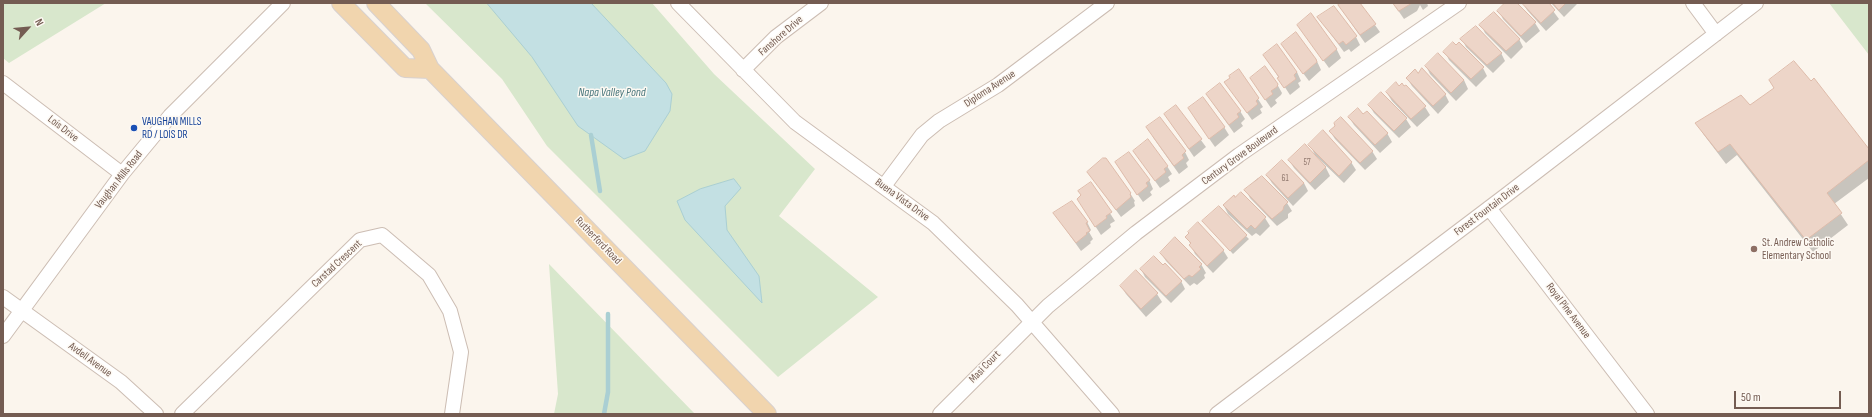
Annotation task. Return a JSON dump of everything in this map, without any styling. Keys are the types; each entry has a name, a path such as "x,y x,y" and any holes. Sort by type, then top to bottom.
{"main road":[{"path":"341,3 405,68 430,69"},
{"name":"Rutherford Road","path":"376,3 422,50 430,69 767,414"}],"street":[{"name":"Vaughan Mills Road","path":"3,336 122,174 182,102 283,3"},
{"name":"Buena Vista Drive","path":"678,3 795,122 933,223 1017,305 1112,414"},
{"name":"Fanshore Drive","path":"743,70 776,37 821,3"},
{"name":"Diploma Avenue","path":"884,186 922,135 939,121 998,85 1107,3"},
{"name":"Century Grove Boulevard","path":"1032,322 1136,233 1239,155 1459,3"},
{"path":"1693,3 1716,34"},
{"name":"Forest Fountain Drive","path":"1217,414 1756,3"},
{"name":"Lois Drive","path":"3,83 122,174"},
{"name":"Royal Pine Avenue","path":"1489,208 1647,414"},
{"name":"Carstad Crescent","path":"182,414 360,240 382,235 429,275 450,311 461,352 452,414"},
{"name":"Avdell Avenue","path":"3,297 121,382 156,414"},
{"name":"Masi Court","path":"940,414 1032,322"}],"green space":[{"path":"3,3 106,3 9,63 3,58"},
{"path":"425,3 652,3 714,74 815,169 779,216 878,297 778,377 547,146 502,79"},
{"path":"1829,3 1869,3 1869,55"},
{"path":"549,264 695,414 554,414 558,394"}],"water":[{"name":"Napa Valley Pond","path":"487,3 591,3 666,83 672,94 670,111 645,151 624,159 578,126 532,57"},
{"path":"734,179 741,188 725,206 727,230 759,276 762,303 685,220 677,201 700,189"}],"building":[{"path":"1341,3 1360,3 1376,24 1360,35 1338,5"},
{"path":"1393,3 1412,3 1399,11"},
{"path":"1505,3 1517,3 1536,22 1521,36 1497,11"},
{"path":"1522,3 1549,3 1555,10 1541,23"},
{"path":"1553,3 1566,3 1559,10"},
{"path":"1334,6 1357,36 1346,45 1343,41 1339,44 1317,17"},
{"path":"1494,12 1520,39 1506,51 1479,25"},
{"path":"1311,13 1337,49 1323,61 1297,25"},
{"path":"1476,26 1502,53 1487,65 1460,39"},
{"path":"1296,32 1317,62 1303,74 1281,44"},
{"path":"1453,42 1456,45 1459,42 1484,67 1471,79 1443,52"},
{"path":"1277,44 1297,72 1294,75 1296,79 1284,88 1277,78 1279,77 1263,55"},
{"path":"1438,53 1464,80 1451,93 1425,66"},
{"path":"1794,61 1811,81 1814,78 1869,149 1869,160 1827,193 1842,213 1806,240 1730,144 1718,152 1695,123 1741,95 1750,105 1774,88 1769,80"},
{"path":"1265,66 1278,84 1277,87 1271,91 1273,94 1265,100 1250,78"},
{"path":"1422,68 1446,94 1433,106 1406,78 1415,69 1418,73"},
{"path":"1239,69 1259,98 1256,101 1258,104 1247,113 1224,82 1230,78 1229,76"},
{"path":"1396,82 1399,86 1402,83 1404,86 1406,85 1426,106 1411,119 1386,92"},
{"path":"1220,83 1241,111 1237,114 1239,117 1229,125 1206,94"},
{"path":"1381,92 1407,118 1394,131 1368,105"},
{"path":"1203,97 1225,127 1209,139 1188,108"},
{"path":"1176,105 1202,139 1189,149 1164,114"},
{"path":"1358,108 1363,114 1367,111 1388,133 1375,145 1348,117"},
{"path":"1160,117 1186,151 1182,155 1184,158 1174,166 1146,127"},
{"path":"1341,117 1373,151 1360,163 1329,131 1335,126 1334,123"},
{"path":"1323,130 1352,162 1339,176 1308,145"},
{"path":"1148,139 1168,166 1164,169 1166,172 1155,181 1133,151"},
{"path":"1305,144 1326,167 1310,183 1288,160"},
{"path":"1129,152 1150,180 1146,183 1148,186 1137,195 1115,162"},
{"path":"1103,158 1106,158 1131,193 1131,197 1116,210 1087,172"},
{"path":"1282,160 1304,183 1288,198 1266,175"},
{"path":"1262,176 1288,202 1284,206 1283,210 1272,219 1244,190"},
{"path":"1091,182 1112,212 1095,227 1077,199 1081,195 1078,191"},
{"path":"1241,192 1266,217 1255,229 1251,225 1247,229 1223,205 1234,195 1235,197"},
{"path":"1072,201 1088,222 1086,223 1090,231 1076,243 1053,213"},
{"path":"1219,206 1247,235 1230,251 1202,221"},
{"path":"1198,222 1224,250 1207,266 1189,245 1191,243 1185,237"},
{"path":"1175,237 1202,264 1199,267 1201,269 1192,277 1189,275 1184,279 1160,253"},
{"path":"1154,256 1163,265 1165,263 1182,281 1166,296 1140,269"},
{"path":"1136,270 1158,293 1141,309 1120,286"}],"waterway":[{"path":"591,135 600,191"},
{"path":"604,414 608,392 608,314"}],"place":[{"name":"VAUGHAN MILLS RD / LOIS DR","path":"134,128"},
{"name":"St. Andrew Catholic Elementary School","path":"1754,249"}]}
